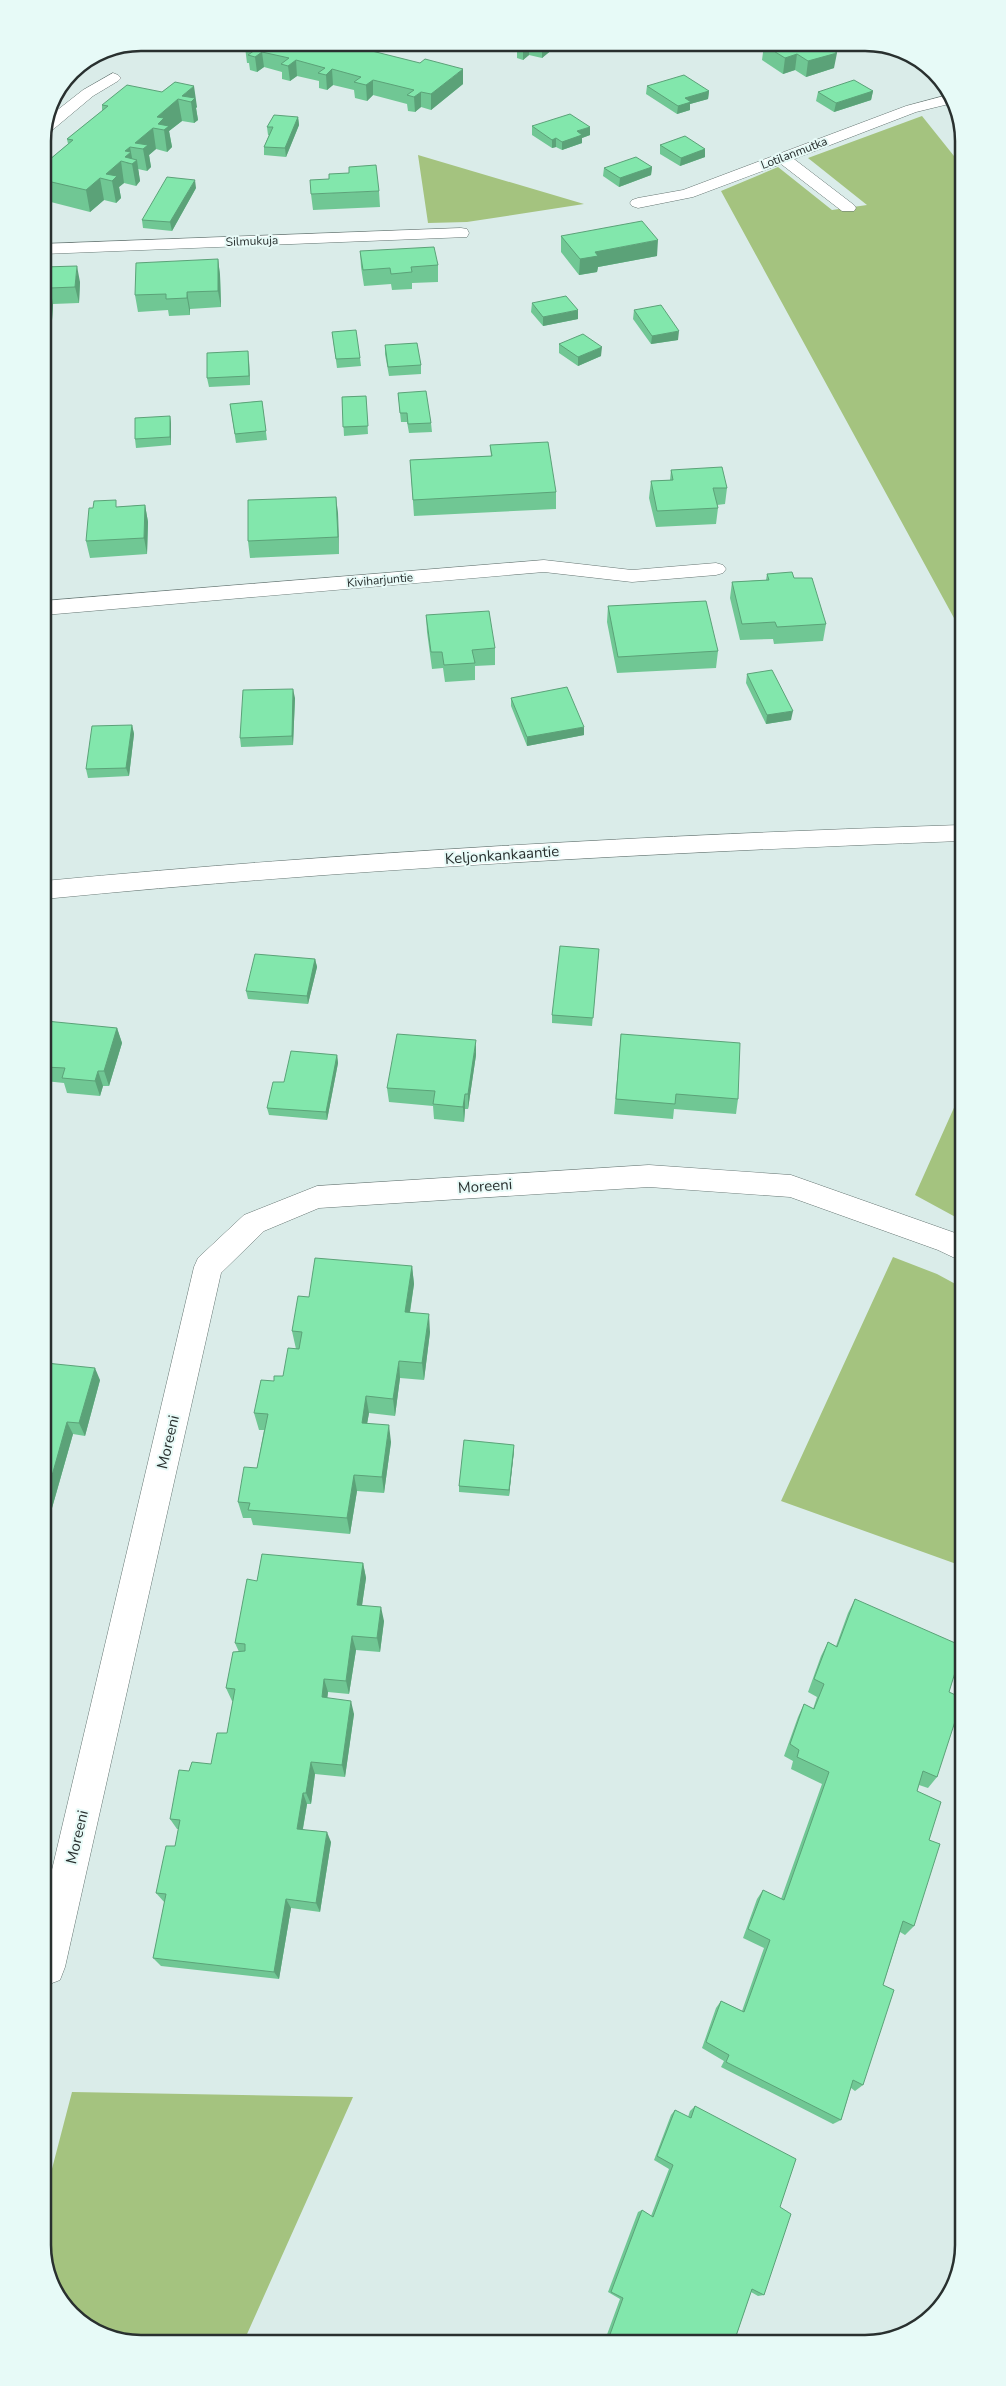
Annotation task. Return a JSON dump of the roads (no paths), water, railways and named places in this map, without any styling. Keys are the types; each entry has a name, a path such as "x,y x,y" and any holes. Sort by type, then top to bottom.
{"street":[{"path":"54,121 88,93 113,78"},
{"name":"Lotilanmutka","path":"638,203 688,194 911,109 944,100"},
{"path":"782,158 848,208"},
{"name":"Silmukuja","path":"51,249 461,233"},
{"name":"Kiviharjuntie","path":"51,607 544,566 632,576 716,569"},
{"name":"Keljonkankaantie","path":"51,889 194,875 542,852 955,833"},
{"name":"Moreeni","path":"51,1950 208,1267 254,1223 317,1197 649,1176 791,1186 955,1246"}]}
